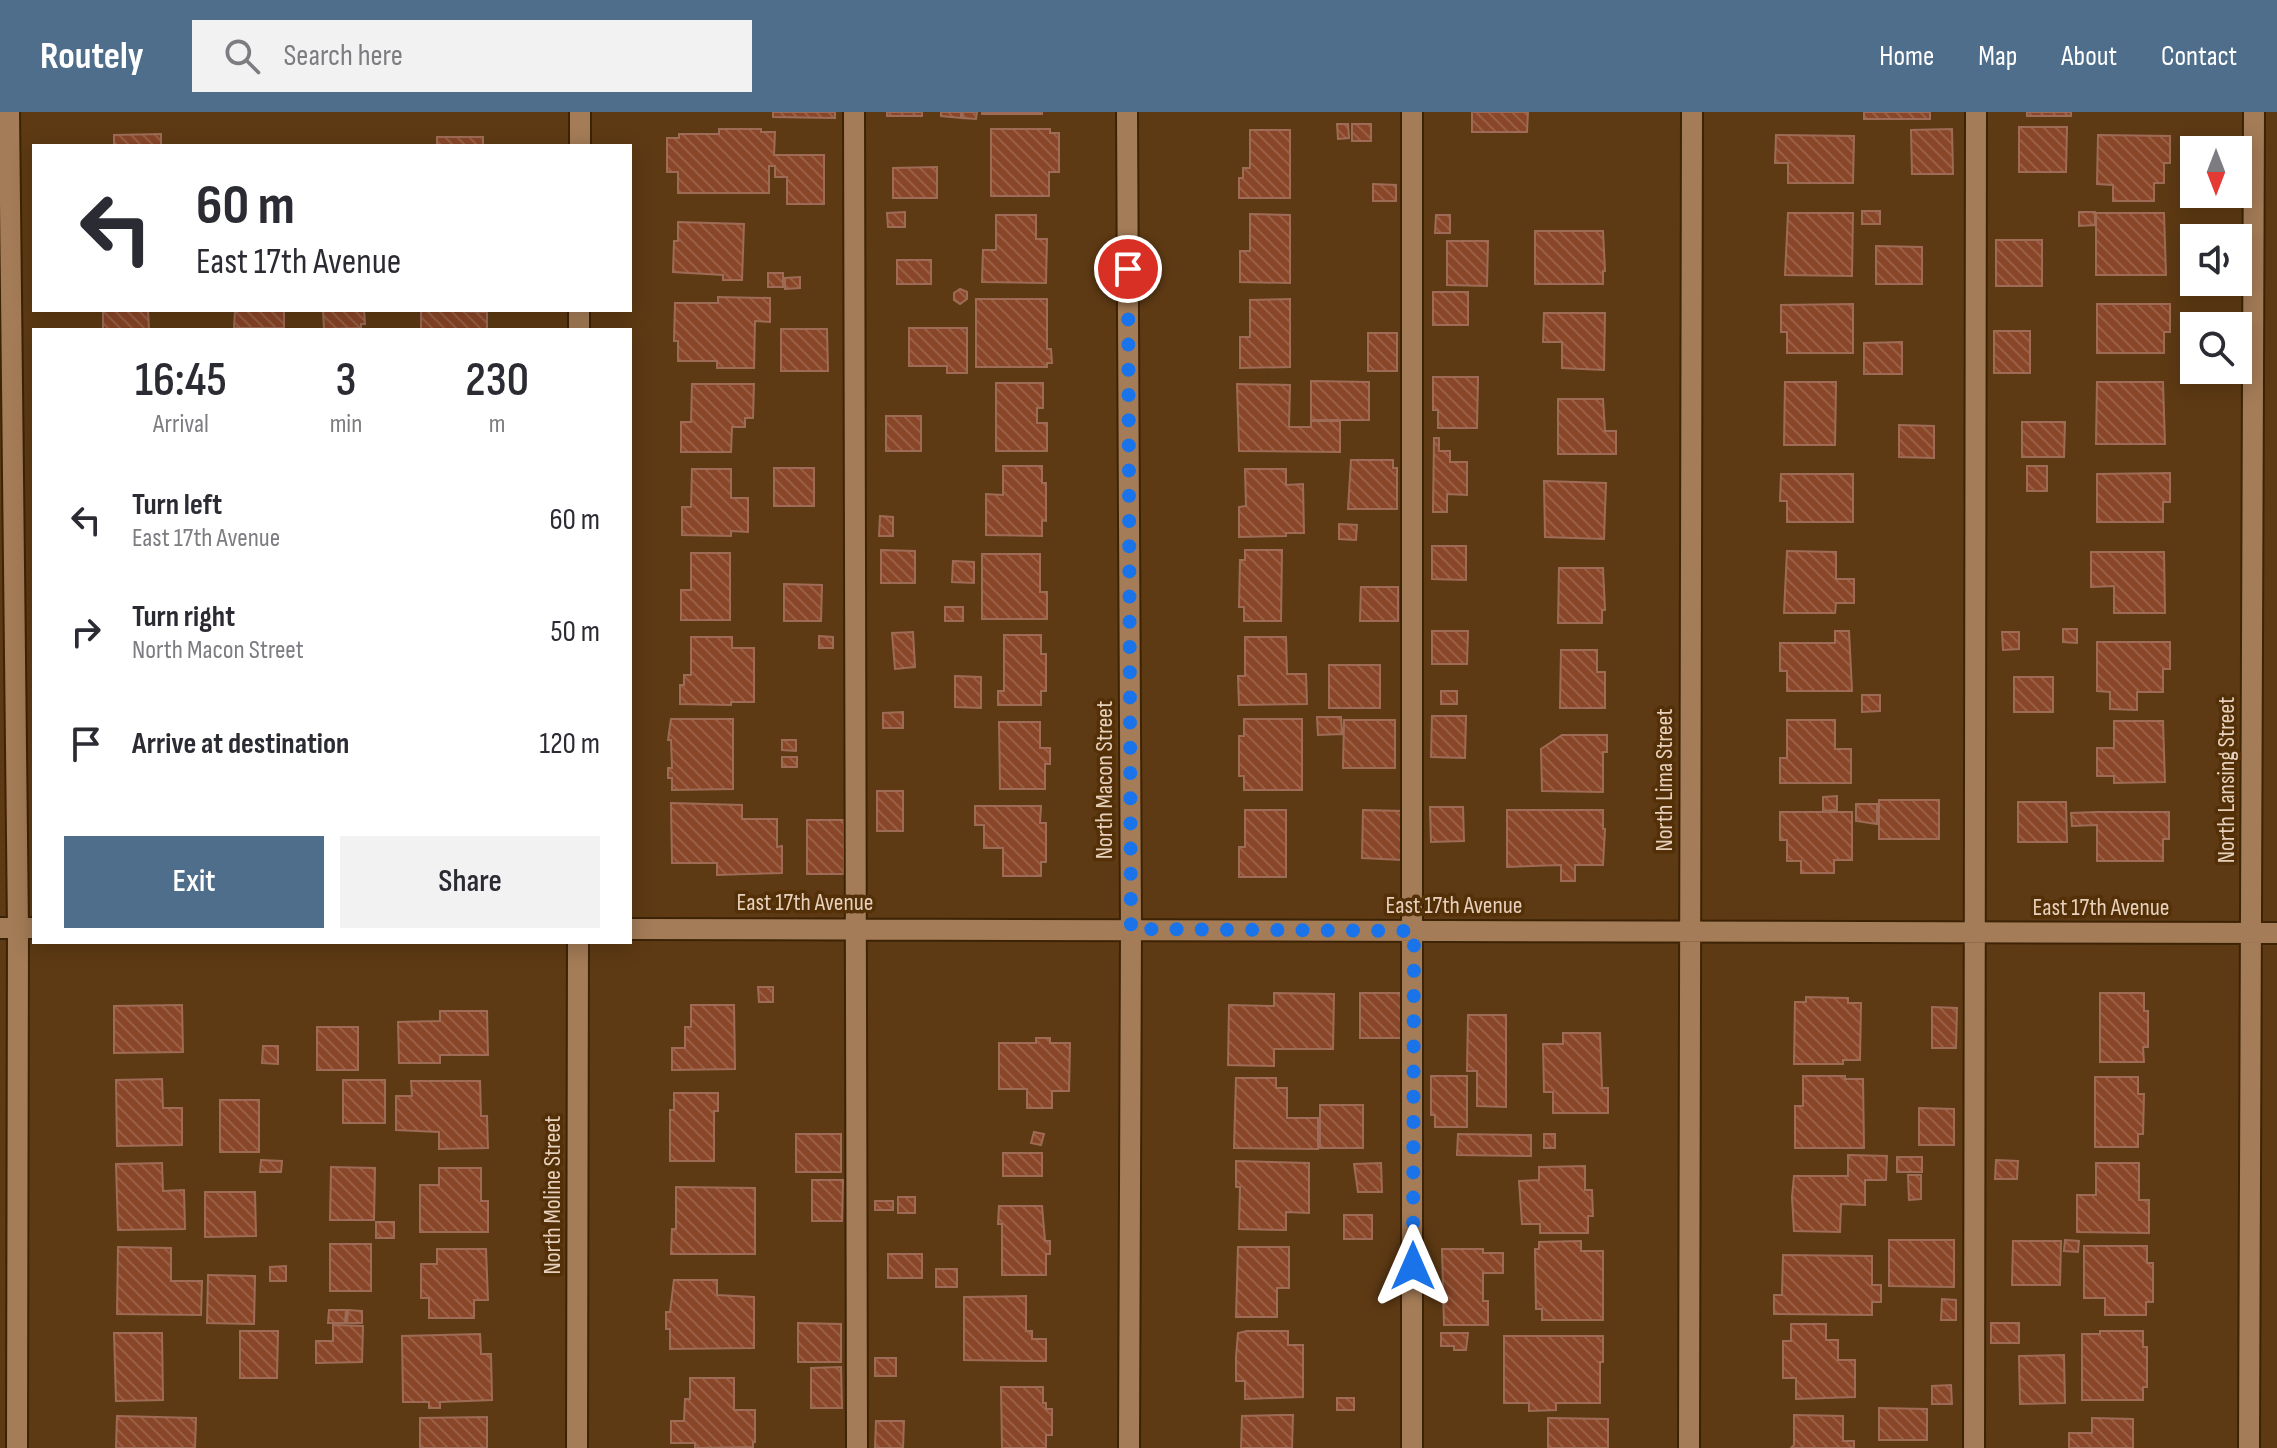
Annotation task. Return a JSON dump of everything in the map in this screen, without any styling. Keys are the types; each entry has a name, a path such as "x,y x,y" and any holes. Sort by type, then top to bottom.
{"street":[{"path":"9,112 17,928 17,1448"},
{"path":"580,112 580,144"},
{"path":"854,112 857,1448"},
{"name":"North Macon Street","path":"1127,112 1131,929 1129,1448"},
{"path":"1412,112 1412,1448"},
{"name":"North Lima Street","path":"1689,1448 1692,112"},
{"path":"1974,1448 1976,112"},
{"name":"North Lansing Street","path":"2249,1448 2254,112"},
{"name":"East 17th Avenue","path":"632,929 2277,933"},
{"name":"North Moline Street","path":"577,1448 578,944"}],"building":[{"path":"773,112 835,112 835,118 773,117"},
{"path":"887,112 922,112 922,116 887,116"},
{"path":"941,112 961,112 961,118 941,116"},
{"path":"963,112 977,112 976,119 962,118"},
{"path":"1042,112 1042,114 982,114"},
{"path":"1472,112 1528,112 1527,132 1472,132"},
{"path":"1864,112 1930,112 1930,119 1864,119"},
{"path":"2027,112 2071,112 2071,116 2027,116"},
{"path":"1337,124 1348,124 1349,138 1338,139"},
{"path":"1352,124 1371,124 1371,141 1352,141"},
{"path":"2019,127 2067,127 2066,172 2019,172"},
{"path":"719,129 775,132 774,155 824,155 824,204 787,204 787,177 775,177 775,166 769,166 769,193 678,193 678,172 667,172 667,138 679,138 679,134 719,134"},
{"path":"991,129 1050,129 1050,133 1059,133 1059,172 1049,172 1049,196 991,196"},
{"path":"1952,129 1953,174 1912,174 1911,130"},
{"path":"1250,130 1290,130 1290,198 1239,198 1239,178 1243,178 1243,168 1250,168"},
{"path":"161,134 161,144 114,144 114,135"},
{"path":"1776,135 1854,136 1853,183 1788,183 1788,163 1775,163"},
{"path":"2098,135 2170,136 2170,163 2164,163 2164,183 2154,183 2154,201 2113,201 2113,185 2097,184"},
{"path":"437,137 483,137 483,144 437,144"},
{"path":"937,167 937,198 893,198 893,168"},
{"path":"1373,184 1396,185 1396,201 1373,201"},
{"path":"1862,211 1880,211 1880,224 1862,224"},
{"path":"905,212 905,227 888,227 887,213"},
{"path":"2079,212 2095,212 2095,225 2079,226"},
{"path":"1788,213 1853,213 1852,276 1785,275"},
{"path":"2096,213 2164,213 2166,275 2096,275"},
{"path":"1250,214 1290,215 1290,283 1240,282 1240,251 1250,251"},
{"path":"996,215 1036,215 1036,239 1047,239 1046,283 982,282 983,250 996,250"},
{"path":"1436,215 1450,215 1450,233 1435,233"},
{"path":"678,222 744,224 742,280 723,280 723,275 673,272"},
{"path":"1535,231 1603,231 1603,284 1535,284"},
{"path":"1996,240 2042,240 2042,286 1996,286"},
{"path":"1447,241 1488,241 1487,286 1447,285"},
{"path":"1876,246 1922,247 1922,284 1876,284"},
{"path":"897,260 931,260 931,284 897,284"},
{"path":"768,273 783,273 783,287 768,287"},
{"path":"800,277 800,288 785,289 785,278"},
{"path":"960,289 967,292 967,299 960,304 954,300 954,293"},
{"path":"1433,292 1468,292 1468,325 1433,325"},
{"path":"718,297 770,298 770,322 755,321 754,368 717,368 717,361 678,361 678,341 674,341 675,303 718,303"},
{"path":"976,299 1047,299 1047,349 1051,349 1052,363 1047,363 1047,367 976,367"},
{"path":"1290,299 1290,367 1240,368 1240,337 1250,337 1250,300"},
{"path":"1853,304 1853,353 1787,353 1787,332 1781,332 1781,305"},
{"path":"2097,304 2170,304 2170,332 2164,332 2164,353 2097,353"},
{"path":"103,312 148,312 149,328 103,328"},
{"path":"235,312 284,312 284,328 234,328"},
{"path":"323,312 364,312 365,324 361,324 361,328 324,328"},
{"path":"421,312 487,312 487,328 421,328"},
{"path":"1544,313 1605,313 1604,370 1562,368 1562,342 1543,342"},
{"path":"909,328 967,328 967,373 947,373 947,366 909,366"},
{"path":"781,329 827,329 828,371 781,371"},
{"path":"1994,331 2030,331 2030,373 1994,373"},
{"path":"1368,333 1397,333 1397,371 1368,371"},
{"path":"1902,342 1902,374 1864,374 1864,343"},
{"path":"1433,377 1478,377 1477,428 1438,428 1438,410 1433,410"},
{"path":"1311,381 1369,382 1369,420 1311,420"},
{"path":"1785,382 1836,382 1835,445 1784,445"},
{"path":"2097,382 2163,382 2165,444 2096,444"},
{"path":"996,383 1043,383 1043,408 1037,408 1037,423 1047,423 1047,451 996,451"},
{"path":"692,384 754,384 753,418 745,418 745,427 732,427 731,452 681,452 681,422 691,422"},
{"path":"1237,384 1290,385 1289,427 1311,427 1311,421 1340,421 1340,452 1239,451"},
{"path":"1558,399 1603,399 1605,431 1616,431 1616,454 1558,454"},
{"path":"886,416 921,416 921,451 886,451"},
{"path":"2022,422 2065,422 2064,457 2022,457"},
{"path":"1899,425 1934,426 1934,458 1899,457"},
{"path":"1434,438 1439,438 1439,451 1450,451 1450,462 1467,462 1467,495 1447,494 1447,512 1433,512"},
{"path":"1351,460 1393,460 1393,468 1397,468 1397,509 1348,509"},
{"path":"1003,466 1042,466 1042,483 1046,483 1046,521 1042,520 1042,536 986,535 986,494 1003,495"},
{"path":"2027,466 2047,466 2047,491 2027,491"},
{"path":"774,468 814,468 814,506 774,506"},
{"path":"692,469 731,469 731,498 748,498 748,532 731,531 731,536 682,535 682,507 691,507"},
{"path":"1245,469 1286,469 1286,485 1303,484 1304,533 1239,537 1239,507 1246,506"},
{"path":"2170,473 2170,502 2163,502 2163,522 2097,522 2097,474"},
{"path":"1781,474 1853,474 1853,522 1787,522 1787,501 1780,501"},
{"path":"1544,481 1606,483 1604,539 1545,537"},
{"path":"880,516 893,517 893,536 879,536"},
{"path":"1339,524 1357,525 1356,540 1339,539"},
{"path":"1432,546 1466,546 1466,580 1432,579"},
{"path":"881,550 915,551 915,583 881,583"},
{"path":"1245,550 1282,550 1281,621 1244,621 1244,607 1239,607 1240,560 1245,560"},
{"path":"1787,551 1836,552 1836,579 1854,579 1854,603 1836,603 1835,613 1784,613"},
{"path":"2091,552 2164,552 2165,613 2114,613 2114,586 2091,587"},
{"path":"691,553 730,553 730,620 681,620 681,590 691,590"},
{"path":"982,554 1040,554 1040,592 1047,592 1047,619 982,619"},
{"path":"953,561 974,562 974,583 952,582"},
{"path":"1559,568 1603,568 1605,610 1602,610 1602,623 1558,623"},
{"path":"784,584 822,585 821,621 784,621"},
{"path":"1361,587 1398,587 1398,621 1360,621"},
{"path":"945,607 963,607 963,621 945,621"},
{"path":"2063,629 2077,629 2077,643 2063,642"},
{"path":"1432,631 1468,631 1467,664 1432,664"},
{"path":"1835,631 1849,631 1852,691 1787,691 1787,671 1780,671 1780,643 1835,643"},
{"path":"913,632 915,667 895,669 892,633"},
{"path":"2002,632 2019,632 2019,649 2003,650"},
{"path":"1004,635 1041,635 1041,654 1046,654 1046,691 1041,691 1041,705 998,705 998,691 1004,691"},
{"path":"819,636 833,637 833,648 819,648"},
{"path":"691,637 732,637 732,648 754,648 754,702 680,704 680,685 684,685 684,675 691,675"},
{"path":"1245,637 1286,637 1287,674 1306,674 1307,704 1239,705 1238,676 1245,676"},
{"path":"2097,642 2170,642 2170,669 2163,669 2163,692 2137,692 2137,710 2110,709 2110,692 2097,691"},
{"path":"1561,650 1597,650 1597,672 1605,672 1605,708 1560,708"},
{"path":"1329,665 1380,665 1380,708 1329,708"},
{"path":"955,676 981,677 981,708 955,707"},
{"path":"2014,677 2053,677 2053,712 2014,712"},
{"path":"1441,691 1457,691 1457,704 1441,704"},
{"path":"1862,695 1880,695 1880,711 1862,712"},
{"path":"903,712 903,728 883,728 883,713"},
{"path":"1432,716 1466,716 1465,758 1431,757"},
{"path":"1317,717 1341,717 1342,734 1318,735"},
{"path":"671,719 733,719 733,789 672,790 672,778 668,778 668,768 672,768 671,740 668,740"},
{"path":"1244,719 1302,719 1302,790 1244,790 1244,776 1239,776 1239,736 1244,736"},
{"path":"1344,720 1395,720 1395,768 1343,768"},
{"path":"1787,720 1835,720 1835,749 1851,749 1851,783 1780,783 1780,758 1787,758"},
{"path":"2114,721 2163,721 2165,782 2114,783 2114,776 2097,776 2097,748 2114,748"},
{"path":"999,722 1040,722 1040,748 1050,748 1050,764 1045,764 1045,789 1000,789"},
{"path":"1562,735 1607,735 1607,752 1603,752 1603,792 1542,791 1541,749"},
{"path":"782,740 796,740 796,751 782,750"},
{"path":"782,757 797,757 797,767 782,767"},
{"path":"877,791 903,791 903,831 877,831"},
{"path":"1837,796 1837,810 1823,811 1823,797"},
{"path":"1879,800 1939,800 1939,839 1879,839"},
{"path":"2018,802 2066,802 2067,842 2018,842"},
{"path":"671,803 742,805 742,819 777,819 777,847 782,846 782,873 717,875 717,863 672,863"},
{"path":"1856,804 1877,804 1877,824 1856,821"},
{"path":"975,806 1041,806 1040,823 1046,823 1046,862 1041,862 1041,876 1003,876 1003,848 984,848 984,825 975,825"},
{"path":"1430,807 1463,807 1464,841 1431,842"},
{"path":"1245,810 1286,810 1286,877 1239,877 1239,847 1245,847"},
{"path":"1363,810 1403,811 1402,860 1362,858"},
{"path":"1507,810 1603,810 1603,865 1575,865 1575,881 1561,881 1561,865 1507,867"},
{"path":"1780,812 1852,812 1852,860 1834,860 1834,873 1801,873 1801,861 1787,861 1787,840 1780,840"},
{"path":"2169,812 2169,839 2163,839 2163,861 2097,861 2097,825 2072,826 2071,813"},
{"path":"807,820 844,820 844,874 807,874"},
{"path":"758,987 773,987 773,1002 759,1002"},
{"path":"1274,993 1334,994 1333,1049 1274,1049 1274,1066 1228,1065 1229,1005 1274,1006"},
{"path":"1360,993 1401,993 1401,1038 1360,1038"},
{"path":"2100,993 2144,993 2144,1011 2148,1011 2148,1047 2143,1047 2144,1062 2100,1062"},
{"path":"1806,997 1848,998 1848,1003 1861,1003 1860,1060 1843,1060 1843,1064 1794,1064 1795,1002 1806,1002"},
{"path":"182,1005 183,1052 114,1053 114,1006"},
{"path":"691,1005 734,1005 735,1069 672,1070 672,1048 685,1048 685,1027 691,1027"},
{"path":"1932,1007 1957,1008 1956,1048 1932,1048"},
{"path":"440,1011 487,1011 488,1055 440,1055 440,1063 399,1063 398,1022 440,1021"},
{"path":"1468,1015 1506,1015 1506,1107 1477,1106 1477,1071 1467,1071"},
{"path":"317,1027 358,1027 358,1070 317,1070"},
{"path":"1563,1033 1600,1033 1602,1088 1608,1088 1608,1113 1553,1113 1553,1092 1544,1092 1543,1044 1563,1044"},
{"path":"1036,1038 1050,1038 1050,1043 1070,1043 1069,1091 1052,1091 1052,1108 1027,1108 1027,1089 999,1089 999,1043 1036,1043"},
{"path":"263,1046 278,1046 278,1064 262,1063"},
{"path":"1431,1076 1467,1076 1467,1127 1435,1127 1435,1115 1431,1115"},
{"path":"1803,1076 1863,1079 1864,1148 1795,1148 1795,1106 1803,1106"},
{"path":"2095,1077 2138,1077 2138,1094 2144,1094 2143,1134 2138,1134 2138,1147 2095,1147"},
{"path":"1236,1078 1276,1078 1276,1088 1287,1088 1287,1118 1318,1118 1318,1149 1234,1148"},
{"path":"162,1079 163,1108 182,1108 182,1145 117,1146 116,1080"},
{"path":"343,1080 385,1080 385,1123 343,1123"},
{"path":"411,1081 480,1081 481,1116 487,1116 488,1148 439,1149 439,1132 396,1130 396,1096 412,1096"},
{"path":"674,1093 718,1093 718,1111 714,1111 714,1161 670,1161 670,1110 674,1110"},
{"path":"220,1100 259,1100 259,1152 220,1152"},
{"path":"1320,1105 1363,1105 1363,1148 1320,1148"},
{"path":"1919,1108 1954,1109 1954,1145 1919,1145"},
{"path":"1034,1132 1044,1134 1041,1145 1031,1143"},
{"path":"796,1134 841,1134 841,1172 796,1172"},
{"path":"1458,1134 1531,1135 1531,1156 1457,1155"},
{"path":"1544,1134 1555,1134 1555,1148 1544,1148"},
{"path":"1003,1153 1042,1153 1042,1176 1003,1176"},
{"path":"1848,1155 1887,1156 1886,1180 1865,1180 1865,1205 1841,1204 1840,1232 1794,1231 1794,1176 1848,1176"},
{"path":"1897,1157 1922,1157 1922,1172 1897,1172"},
{"path":"261,1160 282,1161 281,1172 260,1172"},
{"path":"1996,1160 2018,1161 2017,1179 1995,1179"},
{"path":"1236,1161 1309,1163 1309,1213 1286,1212 1286,1230 1239,1229 1240,1187 1236,1187"},
{"path":"162,1163 163,1191 184,1190 185,1229 118,1230 116,1164"},
{"path":"1381,1163 1382,1192 1358,1192 1354,1164"},
{"path":"2096,1163 2139,1163 2139,1200 2149,1200 2149,1233 2077,1232 2077,1195 2096,1195"},
{"path":"1585,1166 1585,1190 1592,1190 1593,1216 1588,1216 1588,1233 1540,1233 1540,1224 1522,1224 1519,1181 1539,1180 1539,1167"},
{"path":"331,1167 375,1168 374,1220 330,1220"},
{"path":"439,1168 481,1168 481,1201 488,1201 488,1232 420,1232 420,1185 439,1185"},
{"path":"1908,1175 1921,1175 1921,1199 1909,1200"},
{"path":"812,1180 843,1180 842,1221 812,1221"},
{"path":"676,1187 755,1188 755,1254 671,1254 672,1229 676,1229"},
{"path":"205,1192 255,1192 256,1236 205,1237"},
{"path":"898,1197 915,1197 915,1213 898,1213"},
{"path":"875,1201 893,1201 893,1210 875,1210"},
{"path":"999,1206 1042,1206 1045,1241 1050,1241 1050,1254 1046,1254 1046,1275 1002,1275"},
{"path":"1344,1215 1372,1215 1372,1239 1344,1239"},
{"path":"376,1222 394,1222 394,1238 376,1238"},
{"path":"1889,1240 1954,1240 1954,1287 1889,1286"},
{"path":"2065,1240 2079,1241 2078,1252 2064,1251"},
{"path":"1581,1241 1581,1251 1603,1251 1603,1320 1542,1320 1542,1309 1536,1309 1535,1249 1539,1249 1539,1242"},
{"path":"2013,1241 2061,1241 2060,1285 2012,1285"},
{"path":"330,1244 371,1244 371,1291 330,1291"},
{"path":"2084,1246 2147,1246 2147,1263 2153,1263 2153,1302 2146,1302 2146,1315 2105,1315 2105,1298 2084,1298"},
{"path":"118,1247 171,1248 171,1281 202,1281 201,1315 117,1314"},
{"path":"1238,1247 1289,1247 1289,1288 1277,1288 1277,1317 1236,1317"},
{"path":"437,1249 486,1249 488,1300 474,1300 474,1318 429,1318 429,1298 421,1298 421,1264 437,1264"},
{"path":"1442,1249 1483,1249 1483,1253 1503,1253 1503,1273 1483,1273 1483,1301 1488,1301 1488,1325 1444,1325"},
{"path":"888,1254 922,1254 922,1278 888,1278"},
{"path":"1783,1255 1872,1256 1872,1285 1881,1285 1881,1302 1872,1302 1872,1315 1774,1314 1774,1295 1782,1295"},
{"path":"286,1266 286,1281 270,1281 270,1267"},
{"path":"936,1269 957,1269 957,1287 936,1287"},
{"path":"208,1275 255,1276 254,1324 207,1323"},
{"path":"674,1280 717,1280 717,1295 754,1297 754,1348 670,1349 666,1312 670,1312"},
{"path":"1026,1296 1026,1331 1032,1331 1032,1339 1046,1339 1046,1361 964,1360 964,1297"},
{"path":"1942,1299 1956,1300 1956,1320 1941,1320"},
{"path":"329,1310 346,1310 345,1323 328,1323"},
{"path":"348,1310 362,1311 362,1323 347,1323"},
{"path":"798,1323 841,1324 841,1362 798,1362"},
{"path":"1991,1323 2019,1323 2019,1343 1991,1343"},
{"path":"1791,1324 1826,1324 1826,1340 1838,1340 1838,1360 1855,1360 1855,1397 1796,1399 1796,1378 1783,1378 1783,1341 1791,1341"},
{"path":"333,1325 363,1326 362,1362 316,1363 316,1341 333,1341"},
{"path":"240,1331 278,1331 277,1378 240,1378"},
{"path":"1288,1331 1288,1345 1303,1345 1303,1397 1245,1399 1245,1381 1236,1381 1236,1357 1238,1333"},
{"path":"2100,1331 2143,1331 2143,1347 2147,1347 2147,1387 2143,1387 2143,1400 2082,1400 2082,1334 2100,1334"},
{"path":"114,1333 162,1333 163,1400 116,1401"},
{"path":"1441,1333 1468,1333 1466,1350 1441,1346"},
{"path":"480,1334 481,1354 491,1354 492,1400 440,1402 440,1408 429,1408 429,1402 403,1402 402,1336"},
{"path":"1504,1336 1603,1336 1600,1403 1556,1403 1556,1410 1529,1411 1529,1403 1504,1403"},
{"path":"2064,1355 2065,1403 2020,1404 2019,1356"},
{"path":"875,1358 896,1358 896,1376 875,1376"},
{"path":"841,1367 842,1408 811,1408 811,1368"},
{"path":"690,1378 734,1378 734,1410 755,1410 753,1447 695,1448 695,1443 671,1443 671,1421 684,1421 685,1399 690,1399"},
{"path":"1951,1385 1952,1404 1932,1404 1932,1386"},
{"path":"1001,1387 1043,1387 1043,1403 1046,1403 1046,1409 1052,1409 1052,1435 1046,1435 1046,1448 1002,1448"},
{"path":"1337,1398 1354,1398 1354,1410 1337,1410"},
{"path":"1879,1408 1927,1409 1927,1440 1879,1440"},
{"path":"1293,1415 1292,1448 1241,1448 1242,1416"},
{"path":"1794,1415 1843,1416 1843,1441 1854,1441 1854,1448 1791,1448 1794,1445"},
{"path":"117,1416 196,1418 195,1448 116,1448"},
{"path":"487,1417 487,1448 420,1448 420,1418"},
{"path":"1548,1418 1608,1419 1608,1448 1548,1448"},
{"path":"2092,1418 2133,1419 2133,1448 2069,1448 2069,1433 2092,1433"},
{"path":"876,1421 904,1421 903,1448 875,1448"}],"route":[{"path":"1128,269 1131,929 1414,931 1413,1266"}]}
